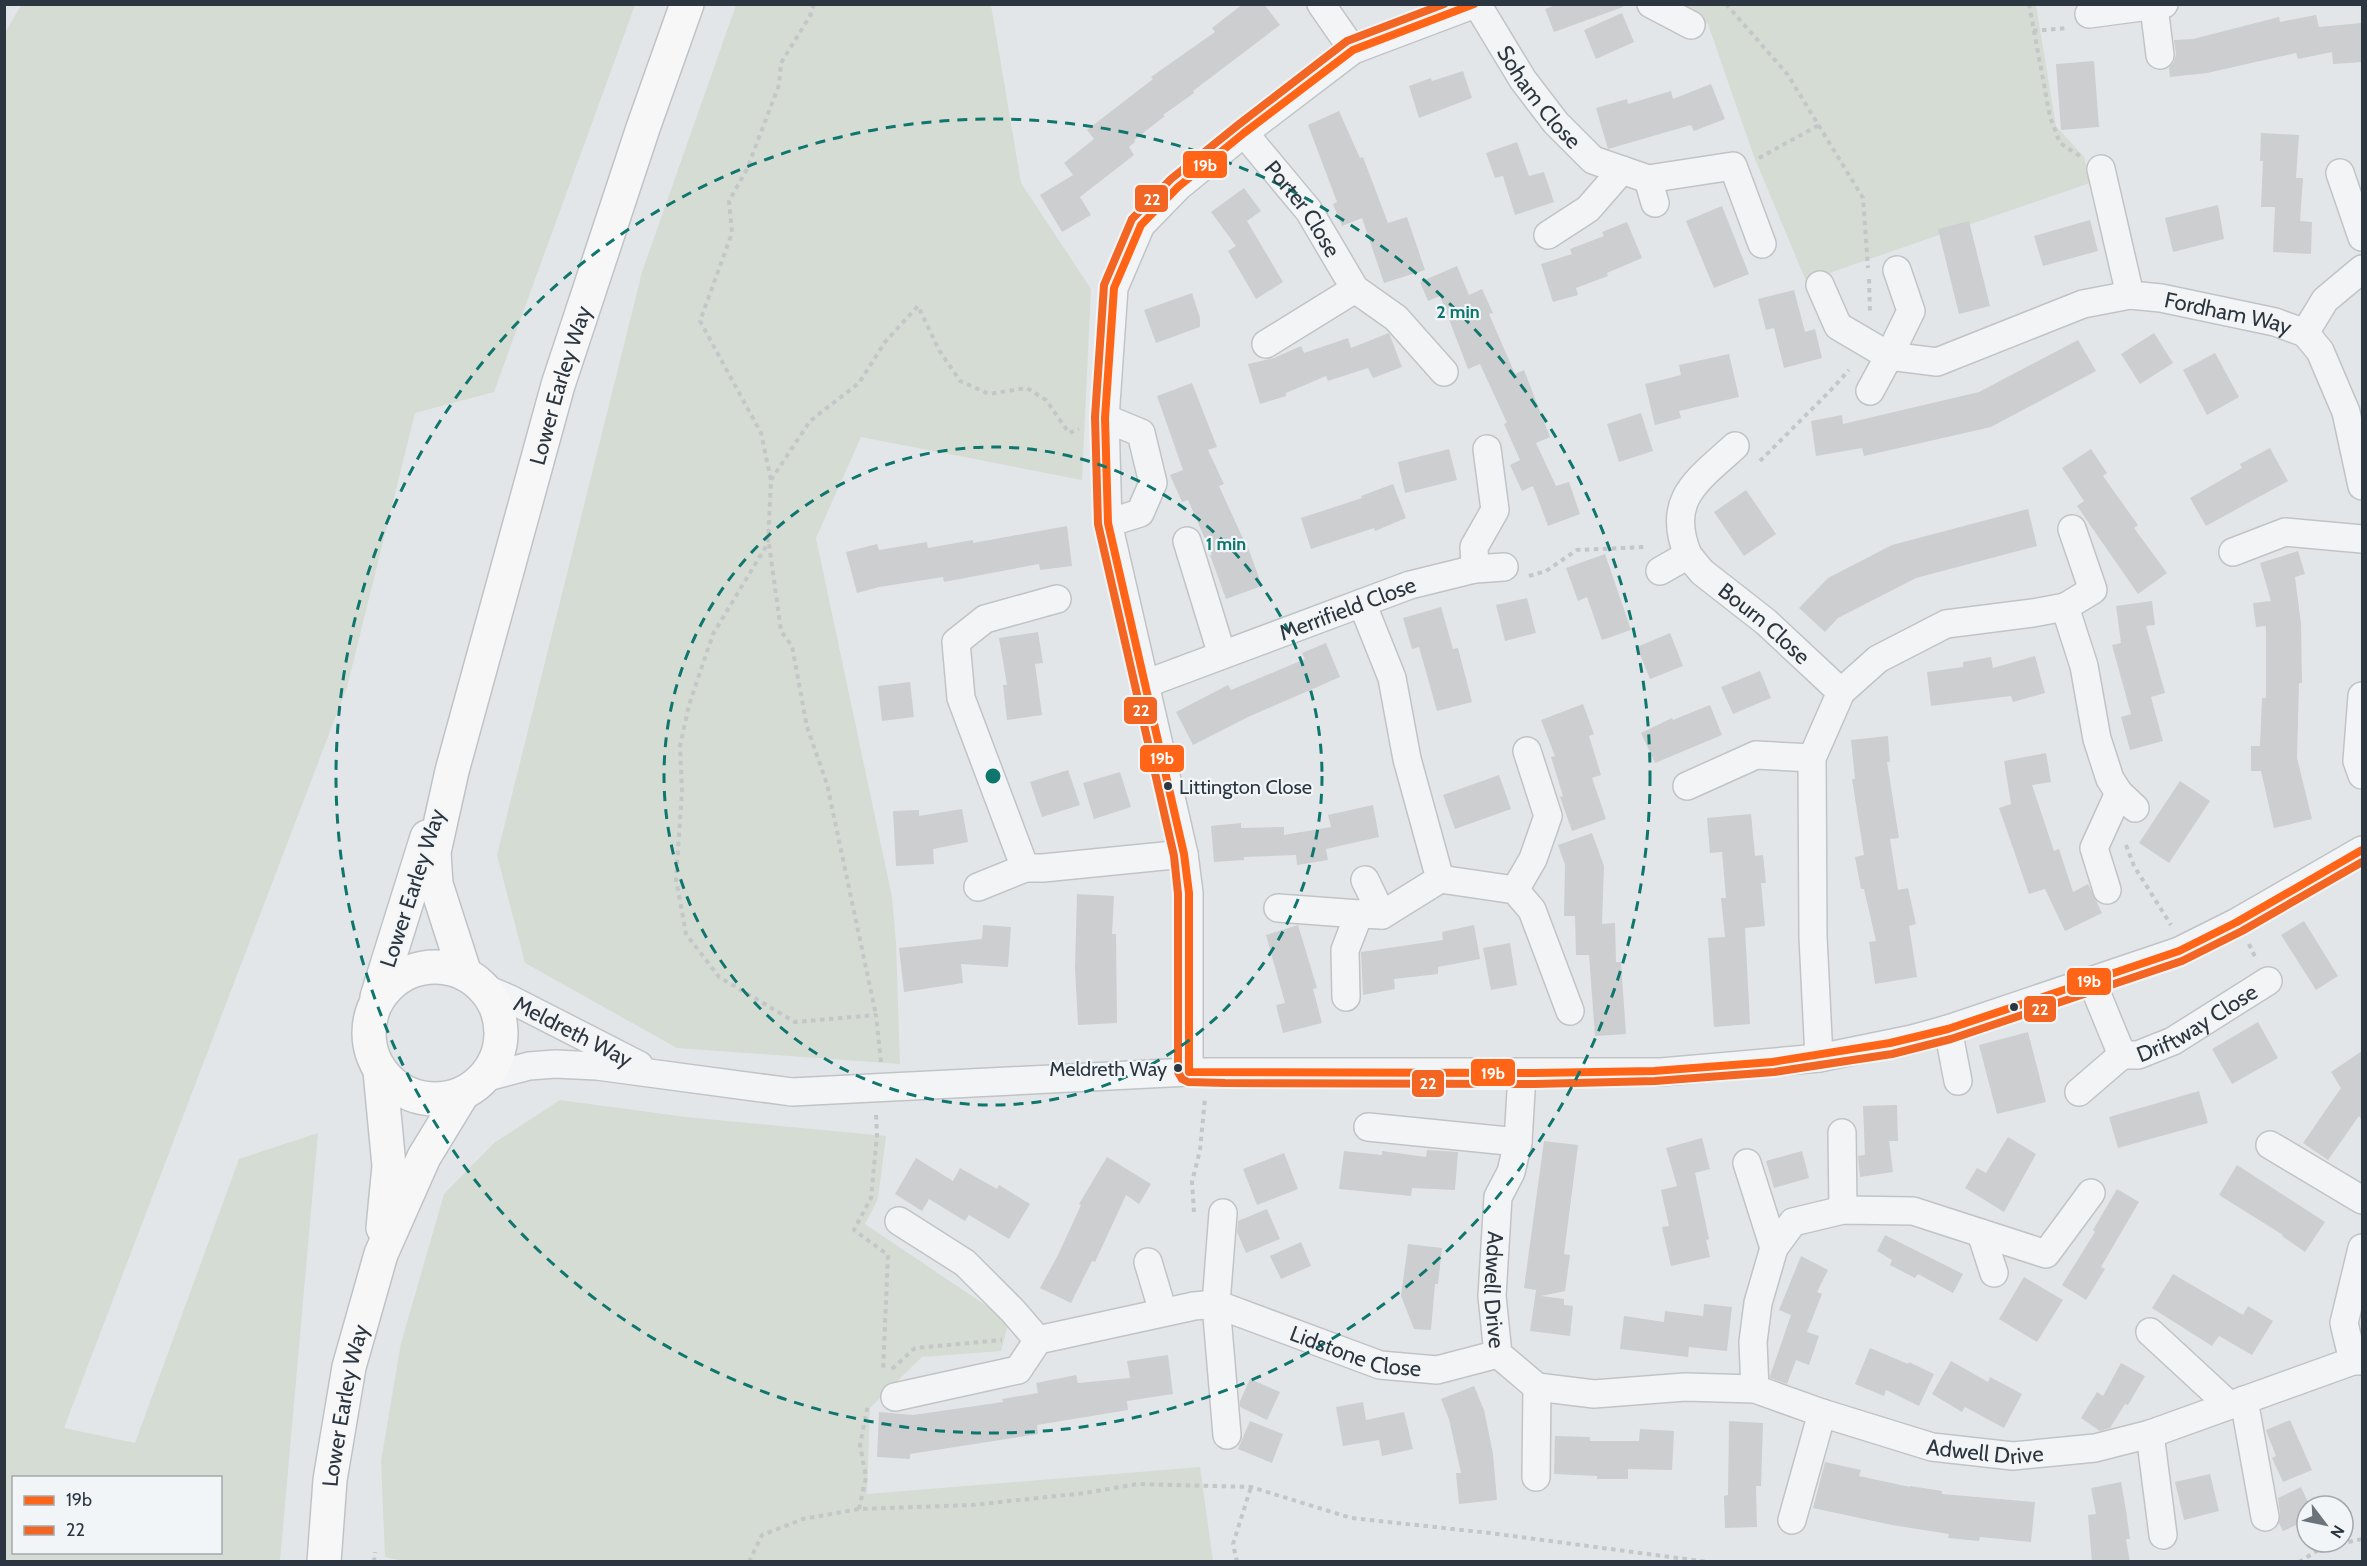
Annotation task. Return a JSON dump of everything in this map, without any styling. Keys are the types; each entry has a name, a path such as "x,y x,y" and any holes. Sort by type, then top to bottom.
{"main road":[{"name":"Lower Earley Way","path":"475,981 436,884 434,852 452,771 558,385 643,128 687,4"},
{"name":"Lower Earley Way","path":"374,1005 421,853 452,771"},
{"path":"427,967 454,969 475,981 496,1007 501,1027 496,1058 474,1086 450,1098 429,1099 406,1093 389,1082 380,1071 370,1049 368,1026 374,1005 384,990 402,975 427,967"},
{"name":"Lower Earley Way","path":"380,1071 389,1166 381,1254"},
{"name":"Lower Earley Way","path":"324,1562 330,1480 349,1367 381,1254 424,1157 474,1086"}],"street":[{"path":"1321,4 1353,50"},
{"path":"1189,1072 1189,893 1184,855 1108,523 1106,424 1114,288 1141,225 1178,187 1244,133 1353,50 1476,4"},
{"name":"Soham Close","path":"1476,4 1523,80 1556,123 1593,160 1622,170 1652,191 1733,166"},
{"path":"1651,4 1691,25"},
{"path":"2089,14 2159,6 2160,55"},
{"name":"Porter Close","path":"1244,133 1309,211 1355,289 1396,318 1444,372"},
{"path":"1733,166 1762,244"},
{"path":"1548,236 1588,209 1622,170"},
{"path":"2101,170 2130,295"},
{"path":"2340,173 2362,237"},
{"path":"2304,333 2325,300 2362,269"},
{"path":"1870,391 1879,350 1911,311 1897,270"},
{"name":"Fordham Way","path":"1820,285 1838,326 1879,350 1937,362 2083,304 2130,295 2161,298 2275,322 2304,333 2320,351 2346,412 2362,486"},
{"path":"1266,344 1355,289"},
{"path":"1106,424 1141,433 1153,483 1140,513 1108,523"},
{"path":"1660,571 1684,545 1680,512 1694,483 1735,446"},
{"path":"1475,569 1474,547 1495,510 1486,449"},
{"path":"1820,1058 1813,938 1812,758 1841,692 1878,659 1946,624 2033,614 2065,607 2092,590 2072,529"},
{"path":"2233,552 2285,532 2362,539"},
{"path":"1187,541 1222,655"},
{"name":"Bourn Close","path":"1684,545 1702,572 1766,622 1841,692"},
{"name":"Merrifield Close","path":"1145,684 1410,585 1475,569 1504,567"},
{"path":"1025,868 961,698 944,641 985,619 1057,599"},
{"path":"1362,603 1392,678 1407,759 1440,879"},
{"path":"2065,607 2084,666 2097,739 2110,779 2127,801 2094,848 2107,890"},
{"path":"2362,696 2357,761 2362,775"},
{"path":"1515,890 1533,859 1548,816 1527,751"},
{"path":"1687,786 1756,755 1812,758"},
{"path":"978,886 1025,868 1184,855"},
{"name":"Meldreth Way","path":"474,1086 529,1066 555,1064 597,1066 792,1092 1189,1072 1522,1074 1661,1072 1820,1058 1948,1029 2179,951 2360,859"},
{"path":"1346,997 1345,950 1371,915 1440,879 1515,890 1532,910 1570,1011"},
{"path":"1365,880 1371,915"},
{"path":"1278,908 1371,915"},
{"name":"Meldreth Way","path":"475,981 662,1076"},
{"name":"Driftway Close","path":"2079,1092 2122,1055 2138,1055 2173,1041 2268,981"},
{"name":"Driftway Close","path":"2092,982 2122,1055"},
{"path":"1948,1029 1958,1081"},
{"name":"Adwell Drive","path":"1522,1074 1518,1142 1511,1172 1498,1197 1492,1296 1498,1354 1537,1387 1594,1394 1684,1387 1755,1389 1822,1413 1932,1447 2013,1456 2095,1448 2150,1434 2358,1361"},
{"path":"1368,1127 1518,1142"},
{"path":"1842,1133 1843,1210"},
{"path":"2270,1145 2362,1200"},
{"path":"1747,1163 1774,1248"},
{"path":"1755,1389 1753,1342 1758,1302 1774,1248 1793,1222 1843,1210 1913,1211 2046,1254 2091,1193"},
{"path":"1223,1212 1216,1304 1227,1435"},
{"path":"889,1387 1017,1370 1038,1340 1013,1311 965,1263 899,1221"},
{"path":"1981,1233 1994,1273"},
{"path":"2358,1361 2344,1323 2362,1248"},
{"path":"1148,1262 1163,1312"},
{"name":"Lidstone Close","path":"1038,1340 1163,1312 1216,1304 1380,1365 1437,1370 1498,1354"},
{"path":"2150,1332 2237,1403 2265,1517"},
{"path":"1536,1478 1537,1387"},
{"path":"1792,1520 1822,1413"},
{"path":"2150,1434 2163,1535"}],"path":[{"path":"814,4 810,16 781,63 779,85 747,169 729,201 732,233 699,321 761,433 771,480 768,543 781,631 792,646 807,727 827,784 876,1015 882,1088"},
{"path":"1726,4 1788,75 1863,198 1871,297 1879,350 1830,391 1753,467"},
{"path":"2029,4 2050,117 2060,143 2101,170"},
{"path":"1733,166 1750,162 1819,125"},
{"path":"771,480 810,421 859,383 885,342 918,306 939,350 960,381 989,394 1027,388 1046,400 1069,432 1106,424"},
{"path":"768,543 713,634 689,705 682,735 680,746 682,791 676,879 686,934 719,977 795,1022 876,1015"},
{"path":"1504,567 1520,578 1546,571 1576,550 1684,545"},
{"path":"2124,838 2134,866 2173,928"},
{"path":"2237,922 2268,981"},
{"path":"1200,1150 1205,1096"},
{"path":"876,1115 877,1135 871,1198 854,1230 888,1254 889,1387"},
{"path":"749,1562 762,1535 803,1519 860,1509 972,1505 1085,1493 1138,1484 1251,1487 1351,1518 1490,1533 1708,1562"},
{"path":"1237,1562 1233,1544 1251,1487"},
{"path":"2299,1562 2322,1548 2362,1539"},
{"path":"374,1562 375,1552"}],"shaded area":[{"path":"22,4 635,5 494,392 415,413 347,687 64,1428 135,1443 239,1159 318,1133 280,1561 5,1561 4,34"},
{"path":"736,5 991,5 1021,183 1091,289 1082,480 861,437 816,538 892,897 896,942 900,1064 677,1048 525,963 497,855 642,272"},
{"path":"1671,5 2036,5 2056,126 2084,157 2090,183 1806,281 1753,154 1708,24"},
{"path":"560,1100 686,1117 886,1136 878,1199 865,1224 1009,1321 1001,1351 922,1357 870,1408 867,1494 1200,1467 1213,1561 407,1562 385,1557 381,1461 401,1343 444,1194 494,1143"}],"building":[{"path":"1243,4 1264,4 1280,25 1193,91 1194,93 1134,140 1135,142 1129,147 1134,155 1080,197 1091,215 1062,232 1040,195 1073,175 1064,163 1094,139 1087,130 1153,79 1151,77 1215,32 1212,28"},
{"path":"1558,4 1623,4 1623,7 1554,32 1545,9"},
{"path":"1622,13 1634,42 1596,59 1584,30"},
{"path":"2316,15 2319,27 2361,23 2362,62 2333,64 2332,52 2298,59 2296,53 2207,73 2170,77 2169,68 2176,54 2174,40 2193,39 2279,17 2280,22"},
{"path":"2094,61 2099,127 2061,130 2056,64"},
{"path":"1463,71 1472,98 1419,118 1409,86 1431,78 1432,81"},
{"path":"1711,84 1725,119 1694,131 1691,125 1608,149 1596,108 1627,99 1628,104 1671,91 1673,99"},
{"path":"1339,111 1360,158 1363,157 1388,223 1407,217 1425,270 1384,283 1362,218 1342,226 1333,204 1337,202 1308,125"},
{"path":"2261,133 2299,135 2296,178 2303,178 2300,221 2312,222 2311,254 2273,252 2275,207 2261,207 2263,161 2260,161"},
{"path":"1517,142 1529,176 1544,172 1554,202 1515,215 1503,176 1495,178 1486,153"},
{"path":"1244,188 1261,211 1247,221 1283,282 1256,299 1228,251 1236,246 1211,212"},
{"path":"2218,205 2224,239 2173,252 2165,218"},
{"path":"1722,206 1749,274 1714,288 1686,221"},
{"path":"2090,220 2098,251 2043,266 2034,236"},
{"path":"1969,221 1990,306 1959,314 1938,229"},
{"path":"1627,222 1642,258 1607,273 1608,276 1576,288 1578,295 1553,302 1541,264 1572,254 1570,249 1604,236 1602,232"},
{"path":"1457,266 1469,295 1482,289 1493,313 1489,314 1515,374 1524,370 1550,437 1536,443 1556,486 1569,482 1580,514 1548,526 1533,486 1522,491 1510,465 1520,460 1504,424 1507,423 1480,364 1468,369 1440,296 1428,301 1420,282"},
{"path":"1794,290 1805,332 1815,329 1822,358 1784,368 1774,328 1766,330 1758,299"},
{"path":"1192,293 1200,318 1200,327 1156,343 1144,310"},
{"path":"1389,333 1402,367 1373,378 1368,368 1328,381 1326,376 1286,393 1286,396 1260,404 1248,364 1274,358 1301,346 1304,353 1348,338 1351,348"},
{"path":"2154,333 2173,363 2140,384 2121,354"},
{"path":"2078,340 2096,371 1991,427 1864,456 1862,448 1816,456 1811,421 1842,415 1843,424 1979,392"},
{"path":"2215,353 2239,397 2207,415 2183,370"},
{"path":"1729,354 1739,397 1679,411 1681,418 1655,425 1645,384 1681,375 1679,365"},
{"path":"1192,383 1217,447 1208,450 1224,484 1219,486 1246,542 1262,586 1226,599 1210,555 1212,555 1188,500 1182,502 1170,475 1183,470 1157,396"},
{"path":"1641,413 1653,451 1619,462 1607,424"},
{"path":"2270,448 2288,481 2206,526 2190,498 2242,468 2240,464"},
{"path":"1449,449 1457,480 1405,493 1398,462"},
{"path":"2091,449 2107,473 2103,476 2138,525 2134,528 2167,573 2138,594 2077,506 2084,501 2062,468"},
{"path":"1393,484 1406,518 1375,531 1374,528 1311,549 1301,518 1362,498 1361,496"},
{"path":"1746,490 1776,534 1744,556 1714,512"},
{"path":"2028,509 2037,546 1916,578 1838,618 1825,632 1799,608 1828,578 1892,545"},
{"path":"1067,526 1072,566 1040,570 1039,564 944,582 943,577 879,587 857,593 846,552 877,544 879,550 927,542 928,548 973,540 973,543"},
{"path":"2298,551 2305,574 2295,577 2301,624 2302,683 2299,683 2297,758 2312,819 2274,828 2261,771 2251,771 2251,746 2260,746 2262,698 2266,698 2266,626 2256,627 2253,603 2271,601 2260,563"},
{"path":"1605,554 1631,630 1602,640 1587,597 1578,601 1566,568"},
{"path":"1527,598 1536,633 1505,641 1496,605"},
{"path":"2152,601 2155,625 2146,626 2165,693 2151,697 2163,741 2130,750 2121,717 2131,714 2112,645 2121,643 2116,606"},
{"path":"1441,607 1453,649 1458,648 1472,702 1437,711 1419,647 1412,649 1403,618"},
{"path":"1038,632 1043,663 1035,664 1042,715 1007,720 1003,685 1007,685 999,638"},
{"path":"1670,633 1683,666 1650,679 1637,647"},
{"path":"1326,643 1340,677 1248,717 1193,745 1176,712 1228,685 1231,690 1305,659 1302,653"},
{"path":"2035,656 2045,693 2013,702 2011,696 1931,706 1927,672 1963,667 1963,662 1991,657 1993,668"},
{"path":"1760,671 1771,698 1733,714 1721,687"},
{"path":"910,682 914,717 882,721 878,686"},
{"path":"1583,704 1594,734 1589,736 1601,775 1592,778 1606,819 1572,831 1560,797 1563,796 1551,757 1555,756 1541,720"},
{"path":"1710,705 1722,735 1655,763 1641,733 1672,718 1673,720"},
{"path":"1888,736 1890,762 1887,762 1899,838 1890,839 1898,890 1908,888 1916,924 1909,926 1917,977 1875,984 1869,942 1876,941 1864,889 1861,889 1855,857 1864,855 1852,779 1855,779 1851,740"},
{"path":"2046,753 2051,782 2032,785 2054,851 2059,849 2073,892 2088,884 2102,913 2065,931 2045,889 2029,894 1999,808 2011,804 2004,761"},
{"path":"1068,770 1080,805 1042,817 1030,782"},
{"path":"1120,772 1131,807 1094,819 1083,783"},
{"path":"1499,775 1511,809 1455,829 1443,795"},
{"path":"2180,781 2210,801 2169,863 2139,843"},
{"path":"1373,805 1379,837 1326,849 1328,860 1297,865 1296,855 1244,857 1244,860 1214,862 1211,826 1241,823 1241,828 1284,827 1284,835 1331,827 1328,815"},
{"path":"962,809 968,842 933,849 934,864 896,866 893,811 919,810 919,816"},
{"path":"1751,814 1755,856 1763,855 1766,883 1761,883 1765,926 1745,928 1750,1024 1714,1027 1708,938 1725,937 1721,898 1726,898 1722,852 1710,853 1707,818"},
{"path":"1592,833 1604,866 1602,924 1615,923 1616,962 1621,962 1626,1034 1595,1036 1589,955 1576,955 1575,916 1564,916 1565,865 1558,845"},
{"path":"1077,894 1114,896 1112,934 1116,934 1117,1023 1078,1025 1075,968"},
{"path":"2304,921 2338,976 2316,990 2281,935"},
{"path":"983,925 1011,927 1008,967 961,964 963,983 904,992 899,948 982,939"},
{"path":"1298,925 1317,988 1313,989 1322,1023 1283,1033 1276,1005 1285,1003 1266,935"},
{"path":"1474,925 1480,959 1438,967 1438,974 1394,979 1395,989 1363,995 1361,952 1443,940 1442,932"},
{"path":"1510,943 1517,985 1491,990 1483,948"},
{"path":"2258,1022 2278,1058 2232,1084 2212,1049"},
{"path":"2028,1032 2046,1102 1997,1114 1979,1045"},
{"path":"2362,1051 2362,1120 2359,1116 2328,1160 2303,1143 2341,1088 2331,1072"},
{"path":"2199,1091 2208,1123 2118,1148 2109,1117"},
{"path":"1897,1105 1898,1141 1889,1141 1893,1172 1860,1177 1858,1156 1865,1155 1863,1106"},
{"path":"2008,1137 2036,1154 2004,1212 1965,1188 1977,1168 1986,1173"},
{"path":"1702,1138 1710,1169 1695,1173 1709,1239 1706,1240 1710,1257 1671,1266 1662,1227 1669,1226 1661,1190 1677,1186 1666,1148"},
{"path":"1544,1141 1578,1145 1564,1254 1570,1255 1565,1291 1541,1296 1564,1299 1564,1305 1573,1306 1570,1336 1530,1331 1536,1290 1524,1288"},
{"path":"1427,1150 1458,1152 1455,1190 1412,1188 1411,1196 1339,1189 1344,1151 1382,1155 1382,1151 1426,1157"},
{"path":"1802,1151 1809,1178 1774,1188 1766,1161"},
{"path":"1284,1153 1298,1189 1257,1205 1243,1169"},
{"path":"1107,1157 1151,1184 1139,1204 1126,1195 1095,1262 1092,1261 1071,1303 1040,1288 1058,1255 1081,1205 1079,1204"},
{"path":"916,1158 953,1181 960,1168 997,1189 999,1185 1030,1204 1009,1239 969,1215 965,1221 929,1199 922,1211 895,1194"},
{"path":"2237,1165 2325,1222 2305,1252 2283,1235 2219,1195"},
{"path":"2117,1189 2139,1202 2101,1267 2105,1269 2086,1300 2062,1285 2095,1232 2093,1230"},
{"path":"1267,1209 1280,1239 1246,1253 1237,1232 1238,1221"},
{"path":"1885,1235 1963,1274 1953,1293 1918,1274 1915,1278 1890,1265 1892,1260 1877,1251"},
{"path":"1301,1242 1311,1266 1281,1279 1270,1256"},
{"path":"1408,1244 1442,1248 1438,1284 1435,1284 1431,1330 1414,1329 1401,1296"},
{"path":"1801,1256 1828,1270 1817,1292 1822,1294 1807,1332 1819,1336 1809,1365 1796,1360 1787,1384 1770,1378 1770,1376 1791,1315 1779,1310"},
{"path":"2173,1274 2243,1315 2248,1306 2273,1321 2252,1355 2219,1336 2212,1346 2152,1308"},
{"path":"2024,1277 2063,1300 2037,1342 1999,1319"},
{"path":"1704,1304 1732,1307 1727,1351 1689,1347 1688,1357 1620,1349 1624,1316 1664,1322 1665,1311 1703,1316"},
{"path":"1870,1348 1934,1374 1919,1406 1886,1390 1884,1396 1855,1384"},
{"path":"1168,1355 1173,1394 1127,1401 1128,1410 1037,1425 1038,1434 910,1454 910,1459 877,1457 879,1412 913,1415 1003,1402 1002,1399 1038,1393 1036,1383 1076,1375 1078,1383 1130,1378 1127,1361"},
{"path":"1951,1361 1988,1382 1990,1377 2022,1394 2004,1428 1965,1407 1962,1412 1932,1394"},
{"path":"2121,1363 2145,1376 2128,1405 2125,1404 2110,1428 2100,1431 2081,1418 2097,1392 2103,1396"},
{"path":"1250,1379 1280,1392 1267,1420 1240,1407 1240,1401"},
{"path":"1474,1386 1484,1410 1493,1454 1497,1500 1459,1504 1456,1473 1461,1473 1449,1419 1441,1399"},
{"path":"1363,1402 1366,1420 1404,1412 1413,1449 1382,1456 1379,1440 1343,1446 1336,1407"},
{"path":"2290,1420 2312,1470 2283,1482 2272,1458 2276,1456 2266,1430"},
{"path":"1250,1421 1283,1434 1272,1463 1238,1449"},
{"path":"1729,1421 1763,1423 1761,1486 1756,1486 1757,1527 1725,1528 1724,1496 1728,1495"},
{"path":"1640,1429 1674,1431 1672,1470 1628,1469 1628,1479 1597,1479 1597,1476 1554,1474 1555,1436 1590,1437 1590,1441 1639,1441"},
{"path":"1825,1462 1861,1470 1859,1476 1942,1491 1942,1494 2035,1502 2031,1542 1980,1537 1979,1541 1948,1538 1949,1534 1892,1525 1813,1508"},
{"path":"2210,1474 2219,1511 2184,1520 2175,1482"},
{"path":"2121,1482 2130,1539 2126,1539 2130,1562 2092,1562 2088,1515 2096,1514 2091,1488"},
{"path":"2301,1487 2304,1494 2295,1494 2295,1526 2283,1531 2279,1523 2278,1498"}],"transit line":[{"name":"22","path":"1444,4 1347,41 1171,179 1132,219 1104,285 1095,417 1098,524 1174,856 1178,894 1178,1072 1182,1079 1188,1082 1225,1083 1535,1084 1655,1081 1774,1072 1892,1054 1951,1039 2182,961 2242,931 2362,862"},
{"name":"19b","path":"1189,1072 1189,893 1184,854 1108,523 1105,418 1114,288 1141,225 1178,187 1244,133 1353,50 1474,4"},
{"name":"19b","path":"1189,1072 1654,1071 1772,1062 1890,1043 1948,1029 2179,951 2237,922 2362,850"}],"place":[{"name":"Littington Close","path":"1168,786"},
{"name":"Meldreth Way","path":"1178,1068"}]}
